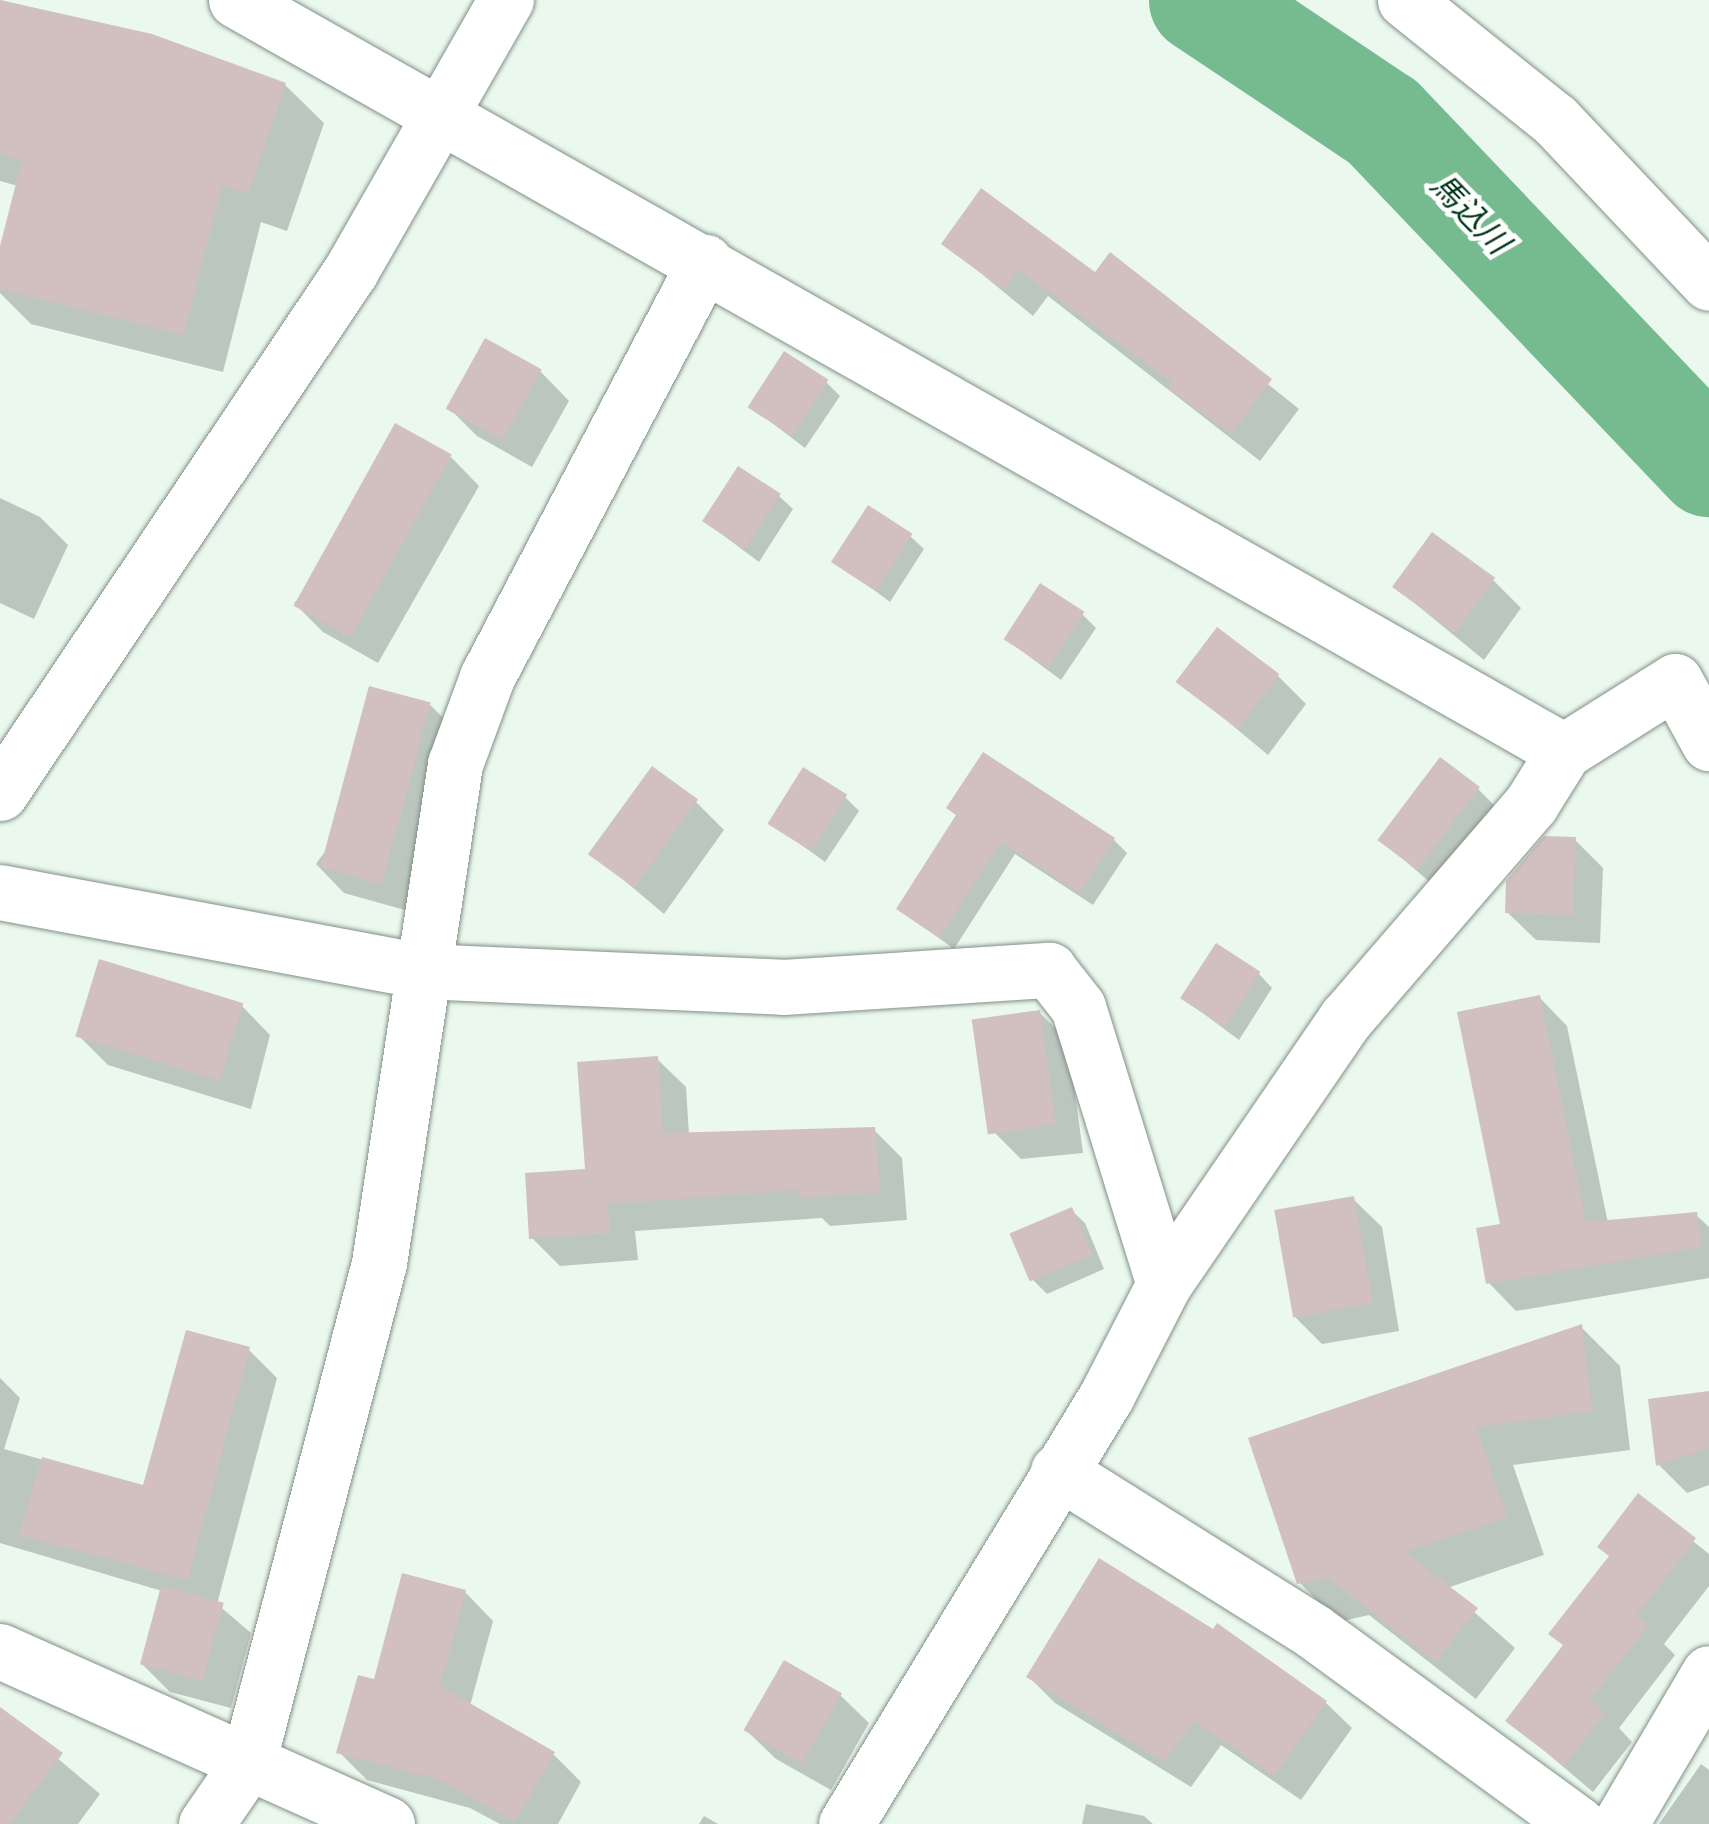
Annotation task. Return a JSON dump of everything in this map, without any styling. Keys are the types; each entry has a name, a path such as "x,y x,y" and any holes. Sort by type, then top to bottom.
{"street":[{"path":"236,0 705,262 1564,752"},
{"path":"0,793 350,272 506,0"},
{"path":"1406,0 1554,120 1709,282"},
{"path":"206,1824 248,1764 380,1263 420,971 455,764 487,677 705,262"},
{"path":"846,1824 1058,1471 1164,1284 1346,1018 1531,804 1564,752 1675,681 1709,743"},
{"path":"0,892 420,971 784,987 1049,970 1078,1007 1164,1284"},
{"path":"1058,1471 1313,1631 1578,1824"},
{"path":"0,1651 387,1824"},
{"path":"1620,1824 1709,1673"}],"building":[{"path":"0,0 152,34 286,83 248,194 222,185 184,335 0,289 0,246 22,160 0,154"},
{"path":"981,188 1095,272 1110,252 1272,379 1231,434 1168,388 1172,382 1019,270 1004,290 941,244"},
{"path":"485,338 542,370 503,440 446,409"},
{"path":"784,351 828,380 792,436 748,407"},
{"path":"395,423 452,455 351,637 294,606"},
{"path":"738,466 781,494 745,549 702,521"},
{"path":"868,505 912,534 875,591 831,562"},
{"path":"1432,532 1495,578 1455,633 1392,587"},
{"path":"1040,583 1084,612 1048,668 1004,639"},
{"path":"1217,627 1279,674 1238,729 1175,682"},
{"path":"369,686 431,703 382,884 320,868"},
{"path":"983,752 1115,838 1079,893 1001,842 939,938 896,909 956,815 946,808"},
{"path":"1440,757 1480,787 1417,870 1377,840"},
{"path":"652,766 698,800 634,888 588,854"},
{"path":"803,767 847,795 812,851 767,824"},
{"path":"1544,836 1576,837 1573,915 1505,913 1506,881"},
{"path":"1216,943 1260,972 1225,1027 1180,998"},
{"path":"99,959 243,1003 220,1081 75,1036"},
{"path":"1540,995 1586,1222 1697,1212 1702,1247 1486,1284 1476,1228 1500,1224 1457,1012"},
{"path":"1040,1010 1056,1125 988,1134 972,1020"},
{"path":"658,1056 663,1133 875,1127 880,1192 799,1198 798,1190 608,1204 610,1233 529,1239 525,1173 585,1169 577,1062"},
{"path":"1354,1196 1373,1303 1293,1317 1274,1210"},
{"path":"1072,1207 1092,1255 1030,1281 1009,1234"},
{"path":"1582,1324 1592,1412 1476,1427 1507,1517 1404,1552 1478,1608 1436,1662 1328,1578 1297,1584 1248,1438"},
{"path":"186,1330 250,1347 188,1580 19,1535 42,1457 143,1485"},
{"path":"1709,1391 1709,1448 1656,1466 1648,1399"},
{"path":"1638,1493 1696,1538 1636,1616 1649,1625 1590,1700 1605,1712 1564,1766 1505,1721 1563,1645 1548,1634 1609,1556 1597,1547"},
{"path":"1099,1558 1213,1629 1217,1623 1327,1701 1274,1776 1194,1721 1164,1762 1026,1677"},
{"path":"402,1573 466,1590 440,1686 555,1752 515,1822 440,1780 336,1753 358,1675 374,1679"},
{"path":"161,1586 224,1603 203,1681 140,1664"},
{"path":"784,1660 842,1694 802,1764 744,1730"},
{"path":"0,1707 63,1753 10,1824 0,1824"}],"waterway":[{"name":"馬込川","path":"1201,0 1382,121 1709,464"}]}
